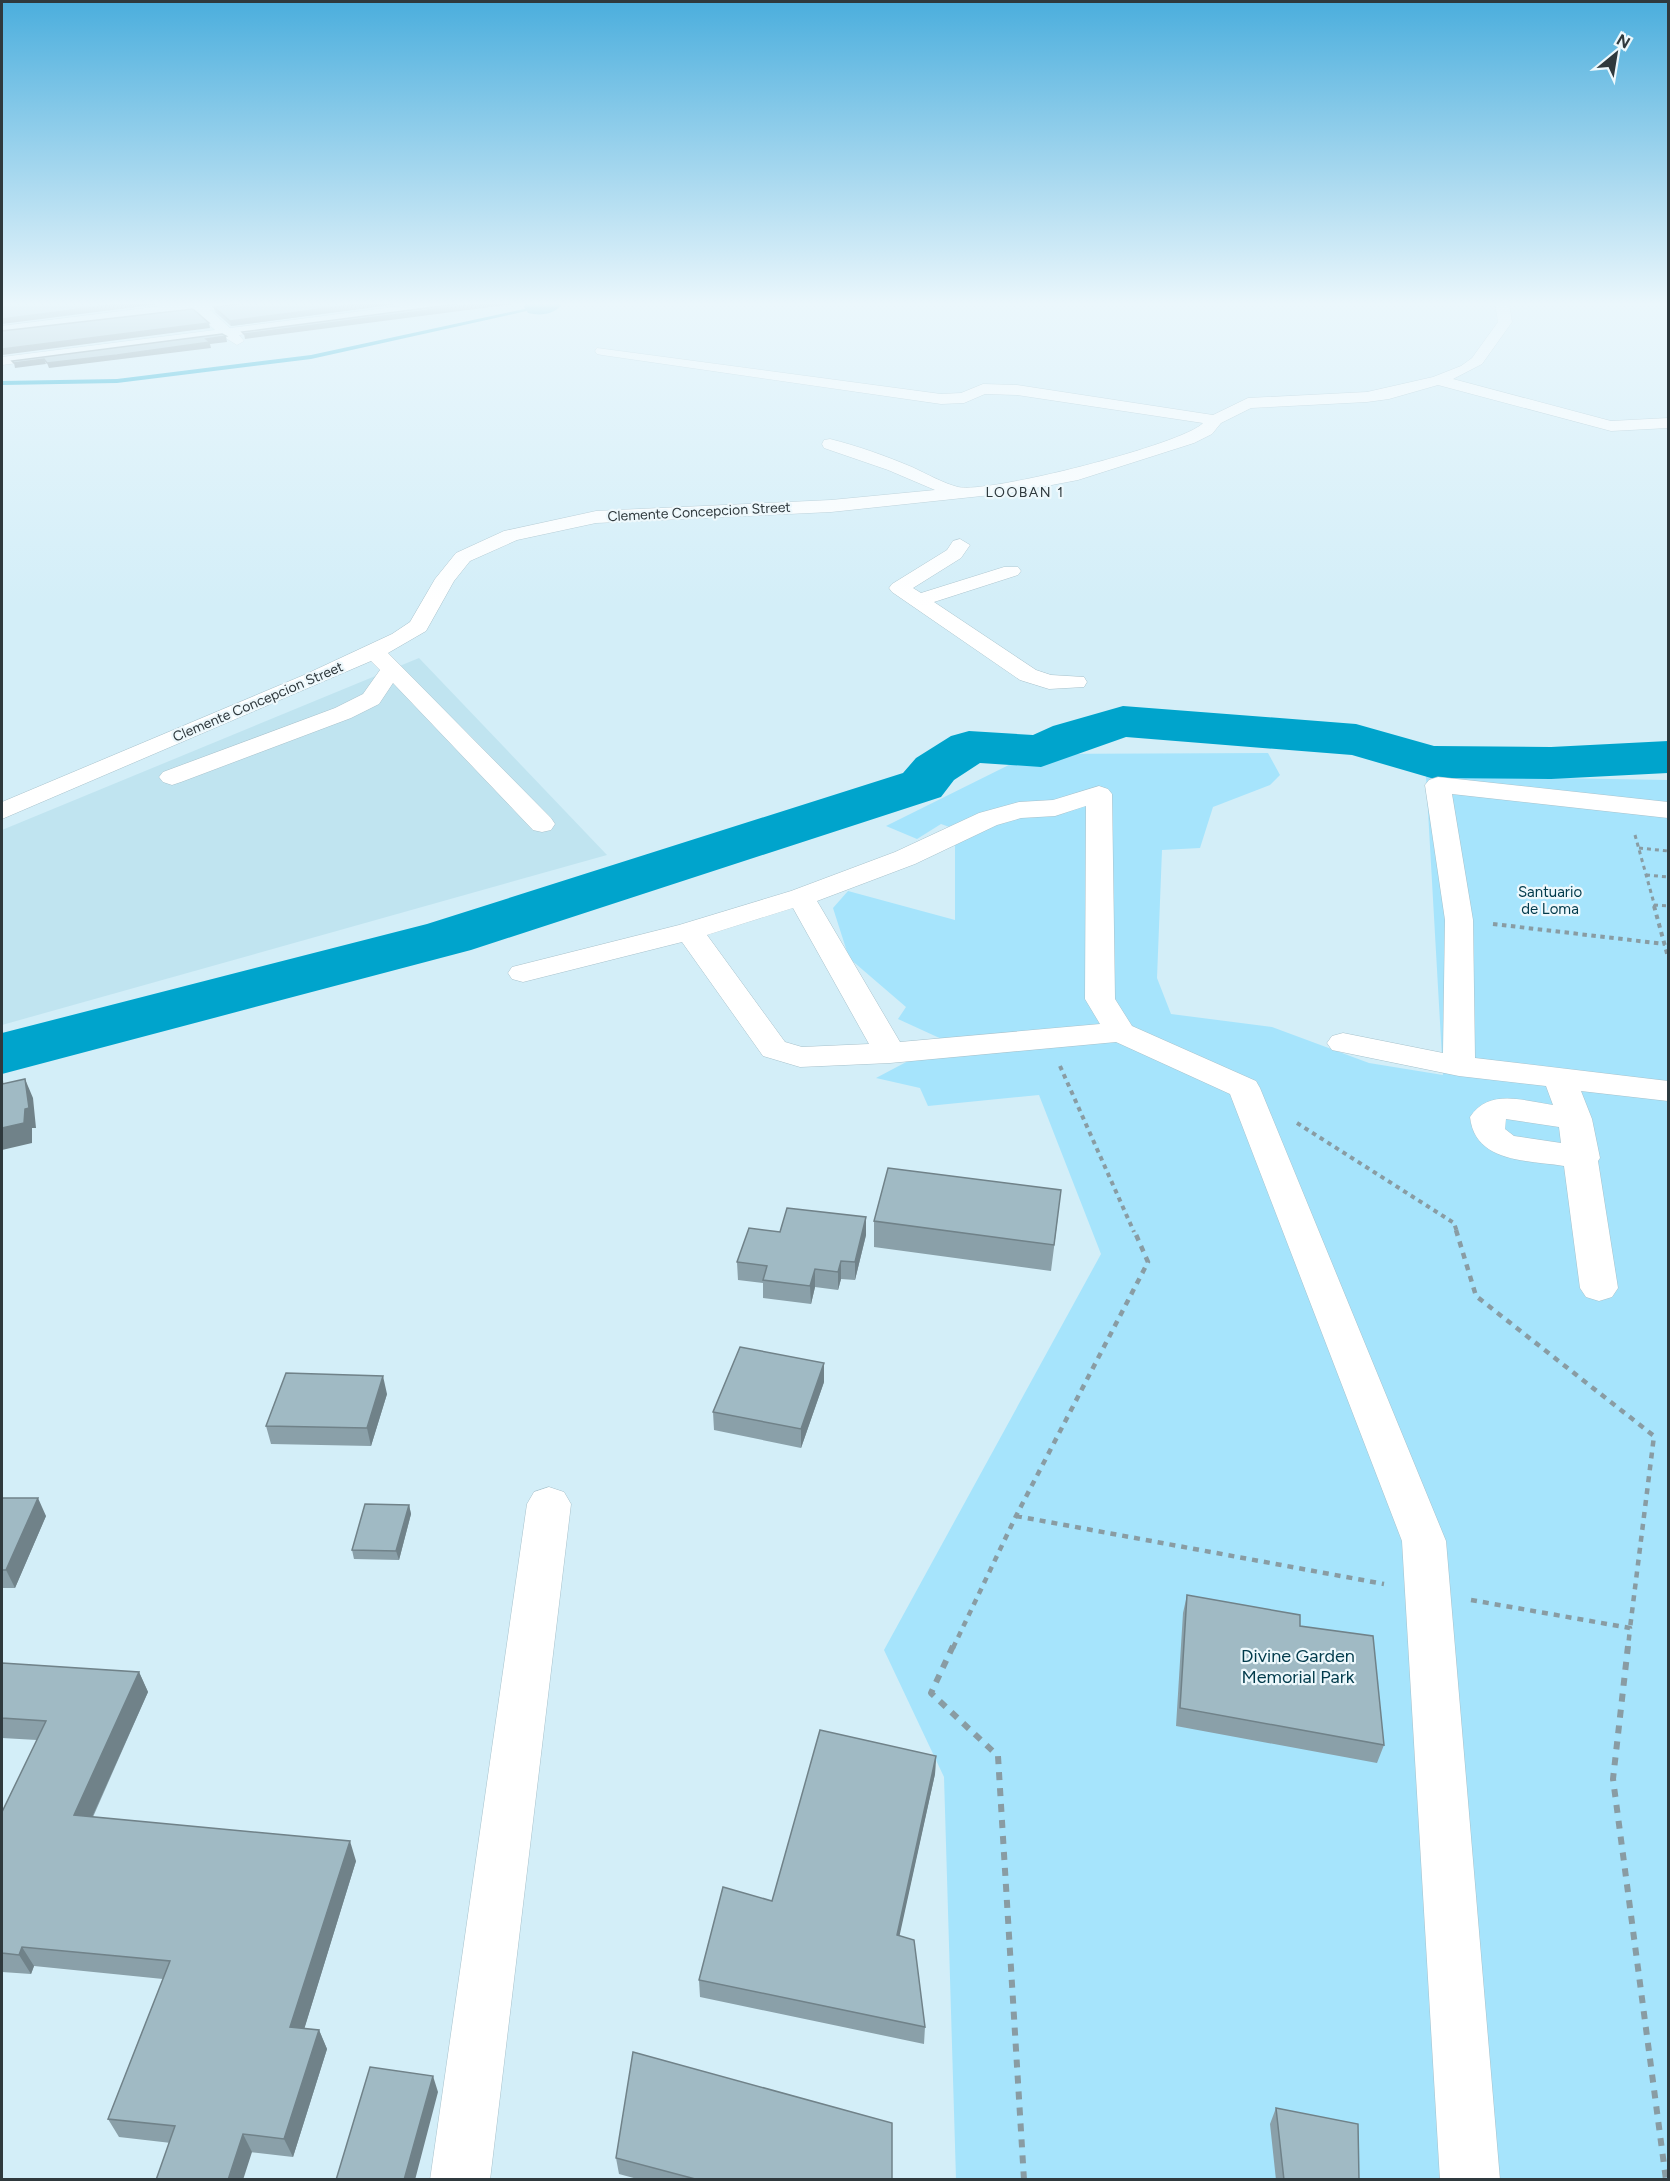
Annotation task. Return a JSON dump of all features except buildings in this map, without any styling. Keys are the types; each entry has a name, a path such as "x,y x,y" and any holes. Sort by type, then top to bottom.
{"street":[{"path":"1115,405 1215,420"},
{"name":"Clemente Concepcion Street","path":"2,811 376,652 418,626 445,579 463,557 511,535 596,518 637,514 831,506 959,494 1061,478 1125,461 1188,439 1206,430 1215,420 1245,405"},
{"path":"1529,405 1611,426 1668,423"},
{"path":"830,444 894,466 959,494"},
{"path":"960,545 954,554 899,588 1028,675 1049,682 1076,682"},
{"path":"927,598 1011,571"},
{"path":"376,652 542,824"},
{"path":"172,777 343,713 371,699 380,689 382,681 394,670"},
{"path":"1459,1066 1459,920 1438,785 1668,810"},
{"path":"524,973 689,931 801,897 905,858 988,819 1019,810 1055,808 1099,794 1100,999 1120,1032"},
{"path":"801,897 890,1053"},
{"path":"689,931 774,1049 800,1057 890,1053 1120,1032 1244,1088 1424,1541 1470,2180"},
{"path":"1343,1043 1459,1066 1668,1091"},
{"path":"1559,1077 1575,1119 1583,1158 1599,1288"},
{"path":"1575,1119 1499,1108 1487,1117 1489,1133 1504,1145 1583,1158"},
{"path":"460,2180 549,1504"}],"path":[{"path":"1625,806 1639,848 1668,957"},
{"path":"1639,848 1668,851"},
{"path":"1646,874 1668,877"},
{"path":"1654,904 1668,906"},
{"path":"1459,920 1665,944"},
{"path":"1024,2180 998,1756 931,1694 1016,1516 1148,1262 1048,1040"},
{"path":"1244,1088 1454,1224 1476,1296 1654,1436 1630,1628"}],"shaded area":[{"path":"419,658 607,855 2,1025 2,830"}],"green space":[{"name":"Divine Garden Memorial Park","path":"1268,753 1280,775 1270,785 1213,807 1200,848 1162,850 1157,978 1171,1014 1272,1027 1369,1063 1443,1075 1426,776 1668,780 1668,2179 956,2179 944,1777 884,1650 1101,1254 1039,1095 928,1106 920,1088 876,1078 946,1041 898,1019 906,1007 849,958 833,908 848,891 955,920 955,829 941,824 917,839 886,826 1031,754"}],"waterway":[{"path":"2,1054 449,937 922,785 935,769 969,747 1041,751 1071,737 1123,721 1356,740 1431,762 1551,763 1668,757"}],"district":[{"name":"LOOBAN 1","path":"1025,492"}],"park label":[{"name":"Santuario de Loma","path":"1550,900"}]}
